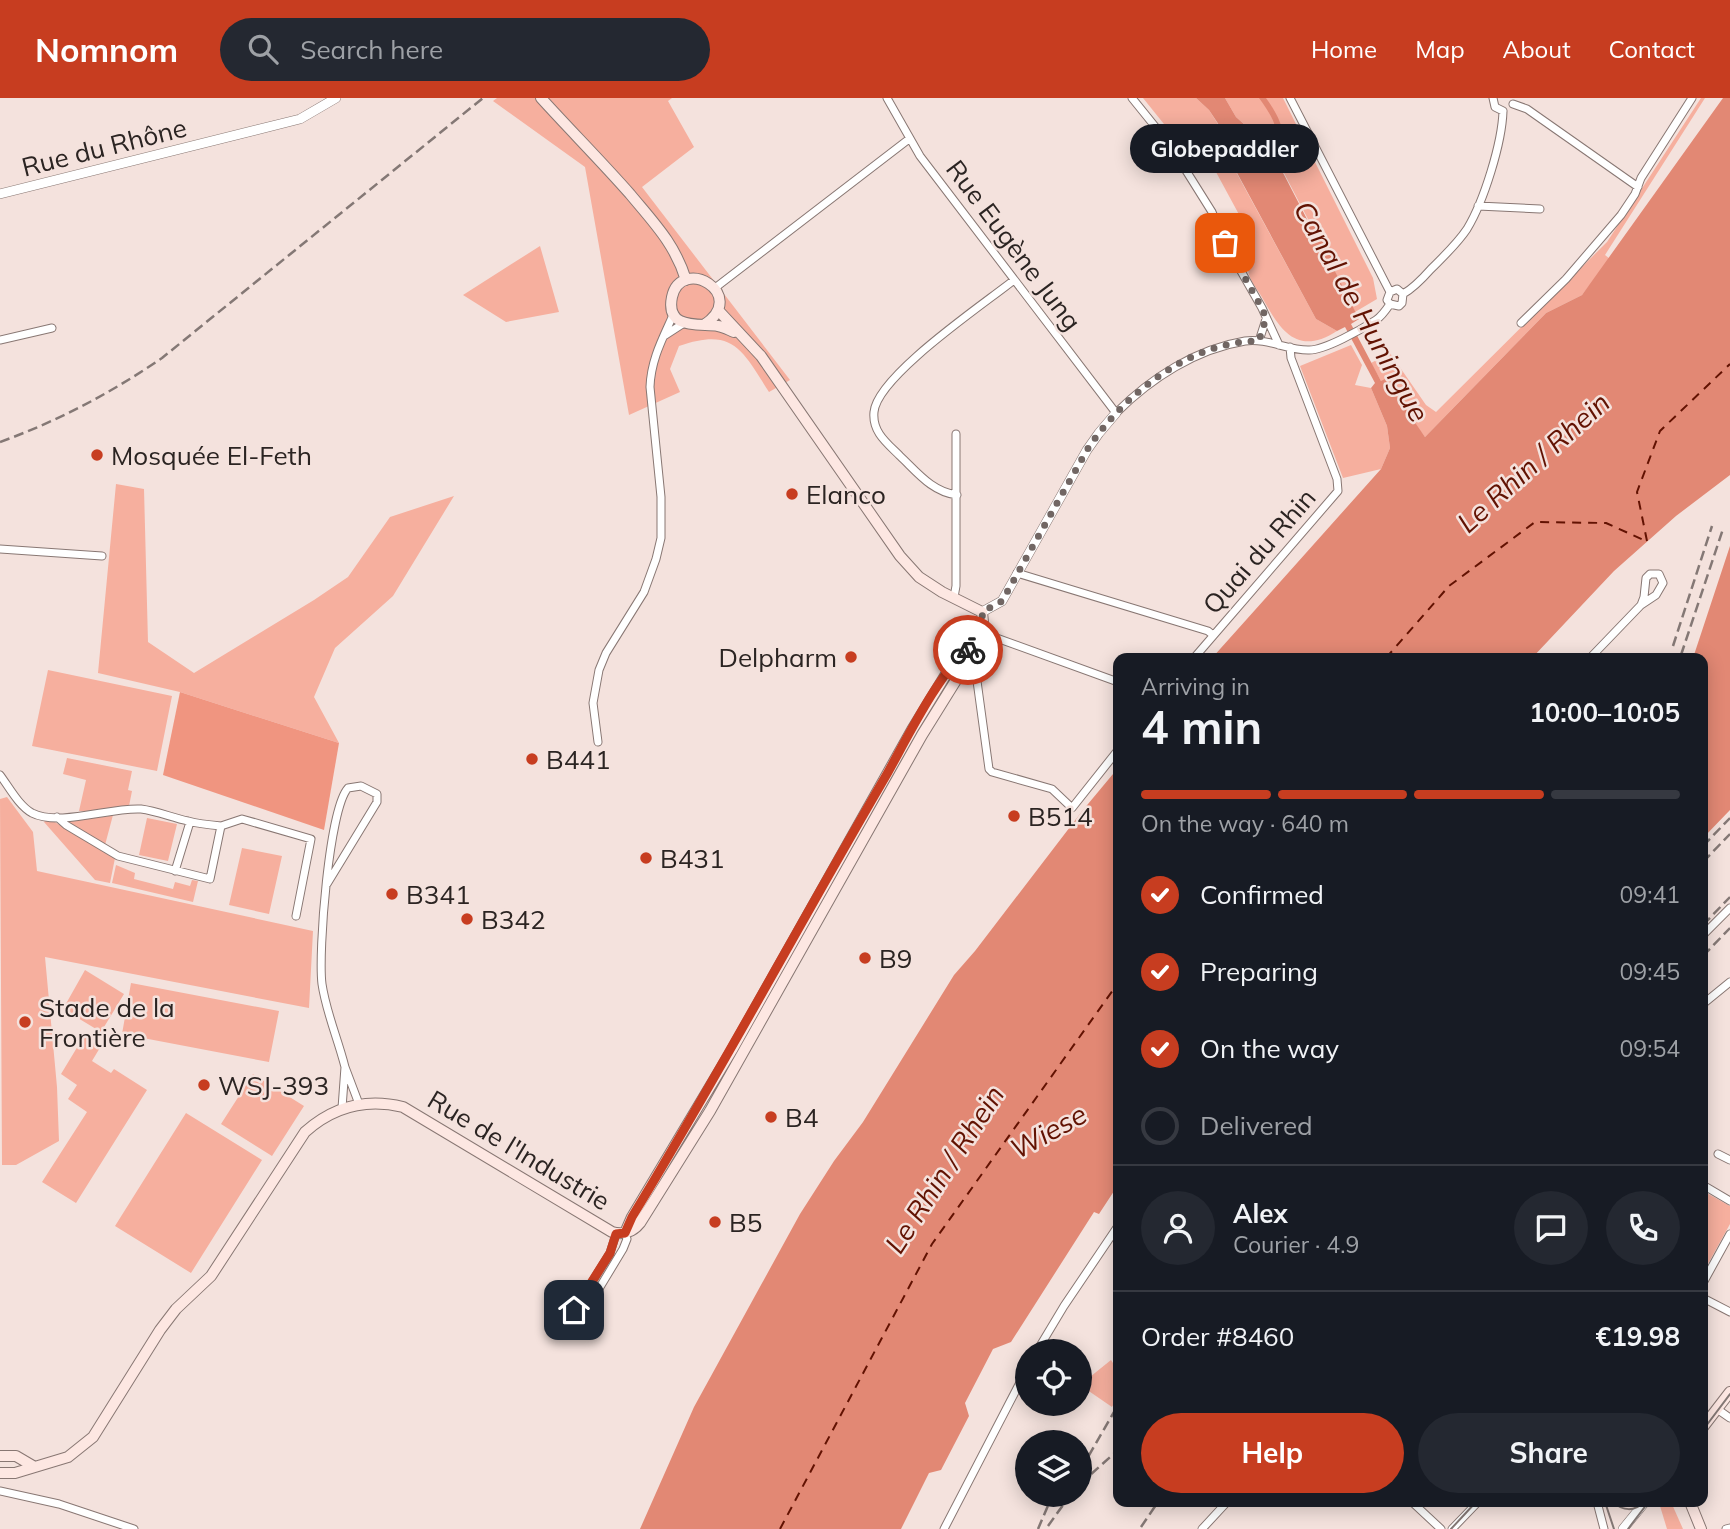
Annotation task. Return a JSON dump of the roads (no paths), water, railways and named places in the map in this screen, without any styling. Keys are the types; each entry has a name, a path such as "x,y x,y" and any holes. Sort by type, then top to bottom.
{"main road":[{"path":"541,98 663,233 674,249 686,280"},
{"path":"704,325 713,319 718,310 720,302 715,288 702,279 686,280 679,285 672,298 674,313 684,323 721,327 743,337"},
{"path":"618,1233 632,1217 705,1108 912,730 953,663 968,650 980,632 983,622 982,612 919,577 900,556 761,356 718,310"},
{"name":"Rue de l'Industrie","path":"33,1466 68,1457 96,1433 160,1330 211,1276 305,1132 325,1116 342,1108 359,1104 387,1104 411,1111 618,1233"},
{"path":"1708,1421 1730,1392"},
{"path":"0,1456 16,1456 33,1466"},
{"path":"0,1473 15,1473 33,1466"},
{"path":"1692,1507 1701,1529"}],"street":[{"name":"Rue du Rhône","path":"0,194 300,119 336,98"},
{"name":"Rue Eugène Jung","path":"887,98 920,156 1116,413"},
{"path":"1132,98 1170,145 1212,212 1225,243 1262,308 1279,345"},
{"path":"1290,98 1390,292 1390,304"},
{"path":"1493,98 1495,107 1503,111 1510,108 1513,101 1527,109 1638,187"},
{"path":"1521,323 1557,289 1621,215 1692,98"},
{"path":"1390,304 1399,306 1403,294 1457,243 1478,206 1499,142 1503,111"},
{"path":"715,288 909,139"},
{"path":"1478,206 1540,209"},
{"path":"957,495 947,494 933,487 881,438 875,427 873,414 876,402 883,389 919,355 1014,280"},
{"path":"1390,292 1397,289 1403,294"},
{"path":"982,612 1002,601 1098,433 1140,391 1188,360 1217,348 1259,341 1310,351 1378,319 1390,304"},
{"path":"598,742 593,703 599,670 606,653 644,592 661,538 661,497 650,387 653,360 674,313"},
{"path":"1259,341 1266,318"},
{"path":"663,336 684,323"},
{"path":"0,340 52,328"},
{"name":"Quai du Rhin","path":"1198,653 1338,491 1338,479 1291,358 1290,347"},
{"path":"954,597 956,434"},
{"path":"0,550 102,556"},
{"path":"1017,573 1208,631 1213,635"},
{"path":"1595,653 1641,605"},
{"path":"980,632 1113,680"},
{"path":"968,650 974,659 989,769 992,772 1052,789 1072,808 1113,756"},
{"path":"0,775 23,805 33,813 57,817 101,814 116,809 141,809 190,822 221,826 242,819 311,839 296,916"},
{"path":"327,884 374,809 377,794 357,785 344,792 334,832 327,884 321,934 320,968 327,1006 359,1104"},
{"path":"57,817 118,856 210,879 221,826"},
{"path":"175,871 190,822"},
{"path":"1708,931 1730,908"},
{"path":"1708,1000 1730,982"},
{"path":"342,1108 345,1067"},
{"path":"1718,1154 1730,1160"},
{"path":"1708,1188 1730,1201"},
{"path":"618,1233 627,1239 623,1249 571,1335 563,1329 610,1253 618,1233"},
{"path":"1044,1339 1113,1233"},
{"path":"1708,1272 1730,1234"},
{"path":"1708,1301 1730,1312"},
{"path":"944,1529 1015,1392"},
{"path":"1717,1409 1730,1418"},
{"path":"0,1491 59,1504 134,1529"},
{"path":"1202,1529 1222,1507"},
{"path":"1417,1507 1441,1529"},
{"path":"1452,1529 1473,1507"},
{"path":"1598,1507 1604,1529"},
{"path":"1623,1529 1642,1507"}],"water":[{"path":"1196,98 1225,98 1236,117 1246,126 1227,137 1209,110"},
{"name":"Le Rhin / Rhein","path":"1259,98 1266,98 1280,122 1283,146 1279,165 1309,223 1315,220 1340,268 1335,271 1359,319 1351,324 1381,381 1385,379 1425,437 1546,313 1582,295 1723,98 1730,98 1730,475 1676,516 1614,571 1537,653 1216,653 1381,469 1390,448 1387,426 1371,388 1375,383 1345,327 1337,331 1316,319 1223,147 1230,143 1228,141 1234,138 1236,140 1243,134 1245,136 1263,126 1261,130 1274,152 1276,130"},
{"path":"1730,546 1730,810 1708,833 1708,653 1695,653"},
{"path":"1113,774 1113,1193 1099,1214 1094,1212 1011,1342 993,1349 965,1403 969,1416 941,1470 929,1473 901,1529 640,1529 694,1407 800,1214 863,1122 954,975"}],"waterway":[{"name":"Canal de Huningue","path":"1228,122 1243,150"}],"tram line":[{"path":"1708,1423 1730,1394"},
{"path":"1451,1529 1471,1507"},
{"path":"1607,1507 1614,1529"},
{"path":"1621,1507 1636,1507"},
{"path":"1628,1529 1645,1507"}],"railway":[{"path":"0,442 84,405 162,358 483,98"},
{"path":"1673,646 1712,526"},
{"path":"1682,653 1723,529"},
{"path":"1708,841 1730,818"},
{"path":"1708,857 1730,834"},
{"path":"1708,920 1730,897"},
{"path":"1708,951 1730,928"},
{"path":"1092,1450 1113,1414"},
{"path":"1092,1473 1113,1454"},
{"path":"1038,1529 1047,1507"},
{"path":"1048,1526 1062,1507"},
{"path":"1141,1527 1155,1507"}],"place":[{"name":"Globepaddler","path":"1225,243"},
{"name":"Mosquée El-Feth","path":"97,455"},
{"name":"Elanco","path":"792,494"},
{"name":"Delpharm","path":"851,657"},
{"name":"B441","path":"532,759"},
{"name":"B514","path":"1014,816"},
{"name":"B431","path":"646,858"},
{"name":"B341","path":"392,894"},
{"name":"B342","path":"467,919"},
{"name":"B9","path":"865,958"},
{"name":"Stade de la Frontière","path":"25,1022"},
{"name":"WSJ-393","path":"204,1085"},
{"name":"B4","path":"771,1117"},
{"name":"B5","path":"715,1222"}],"water label":[{"name":"Wiese","path":"1048,1131"}]}
